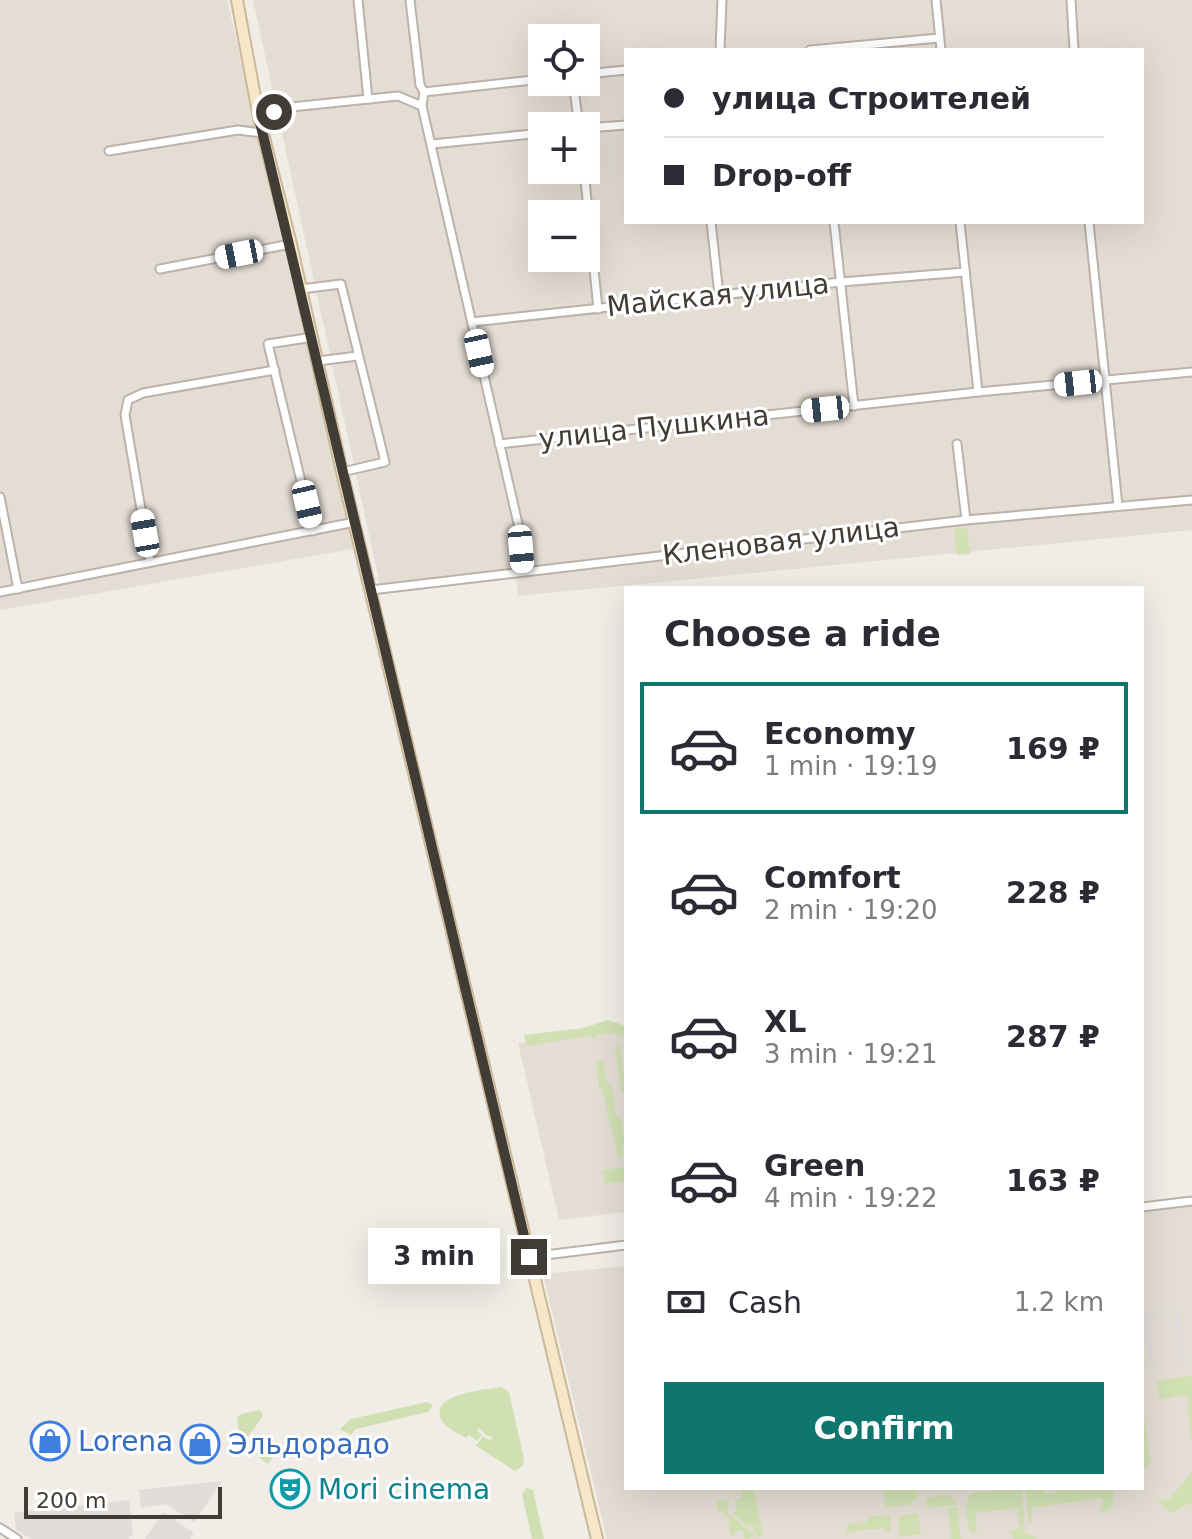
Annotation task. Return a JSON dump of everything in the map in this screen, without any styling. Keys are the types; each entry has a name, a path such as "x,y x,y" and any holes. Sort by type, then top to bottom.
{"main road":[{"path":"237,0 259,118 597,1539"}],"street":[{"path":"358,0 368,99"},
{"path":"410,0 420,85 424,92 422,106 519,528 523,571"},
{"path":"720,48 722,0"},
{"path":"936,0 941,48"},
{"path":"1071,0 1074,48"},
{"path":"835,48 939,38"},
{"path":"600,73 624,70"},
{"path":"424,92 528,81"},
{"path":"259,118 291,107 398,96 422,106"},
{"path":"600,127 624,125"},
{"path":"109,151 238,130 263,133"},
{"path":"432,144 528,134"},
{"path":"585,184 598,309"},
{"path":"711,224 719,295"},
{"path":"834,224 854,406"},
{"path":"960,224 978,392"},
{"path":"1089,224 1118,506"},
{"path":"160,269 291,244"},
{"name":"Майская улица","path":"472,322 841,282 965,272"},
{"path":"301,289 341,284 385,462 342,472"},
{"path":"313,337 268,344 313,531"},
{"path":"318,361 357,356"},
{"path":"150,562 125,415 128,400 143,393 275,370"},
{"name":"улица Пушкина","path":"499,444 1192,372"},
{"path":"957,444 966,520"},
{"path":"0,497 18,589"},
{"name":"Кленовая улица","path":"371,590 966,520 1192,500"},
{"path":"0,592 355,522"},
{"path":"1144,1207 1192,1201"},
{"path":"529,1257 624,1245"},
{"path":"0,1528 17,1539"}],"shaded area":[{"path":"0,0 227,0 358,548 0,610"},
{"path":"253,0 1192,0 1192,530 518,596 516,577 382,594"},
{"path":"624,1031 624,1212 559,1220 518,1043"},
{"path":"1192,1206 1192,1539 607,1539 543,1274 624,1266 624,1490 1144,1490 1144,1212"},
{"path":"1178,1308 1187,1367 1181,1368 1173,1313 1148,1316 1155,1370 1151,1371 1144,1313"},
{"path":"222,1481 194,1522 166,1504 141,1508 139,1490"},
{"path":"129,1500 133,1533 128,1539 32,1539 16,1530 14,1513"},
{"path":"163,1512 194,1533 190,1539 145,1539"}],"green space":[{"path":"967,528 970,554 957,555 954,529"},
{"path":"608,1020 624,1025 624,1036 597,1035 593,1040 589,1036 527,1046 524,1035 583,1028"},
{"path":"620,1046 624,1094 622,1092 615,1047"},
{"path":"603,1060 607,1081 612,1086 616,1115 621,1119 624,1138 623,1156 617,1157 603,1091 599,1089 596,1061"},
{"path":"624,1167 624,1181 605,1184 603,1170"},
{"path":"1192,1376 1191,1439 1187,1395 1159,1399 1156,1381"},
{"path":"501,1387 509,1392 524,1459 523,1466 515,1471 476,1446 483,1436 490,1441 493,1437 487,1436 479,1428 477,1431 482,1435 477,1441 469,1435 466,1438 441,1419 440,1410 451,1398"},
{"path":"427,1402 433,1405 428,1412 356,1429 351,1435 340,1429 351,1419"},
{"path":"259,1410 262,1417 241,1447 237,1418"},
{"path":"1144,1415 1150,1462 1144,1471"},
{"path":"267,1438 280,1447 268,1464 256,1455"},
{"path":"1192,1472 1192,1502 1172,1513 1157,1501 1169,1500"},
{"path":"526,1488 533,1490 544,1539 532,1539 522,1494"},
{"path":"740,1490 754,1490 763,1536 759,1537 753,1531 755,1528 748,1527 732,1513 737,1512 733,1500 742,1498"},
{"path":"883,1490 916,1490 917,1499 909,1505 885,1507"},
{"path":"1022,1490 1025,1532 1037,1539 1013,1539 1010,1531 1020,1529 1017,1508 975,1513 977,1533 970,1532 966,1506 972,1493"},
{"path":"1025,1490 1045,1490 1046,1494 1057,1490 1113,1490 1114,1501 1109,1510 1100,1513 1102,1498 1031,1508 1032,1520 1029,1524"},
{"path":"948,1495 957,1505 927,1508 928,1498"},
{"path":"730,1500 729,1514 756,1537 745,1539 742,1530 734,1531 735,1536 730,1535 728,1515 718,1510 715,1502"},
{"path":"957,1507 961,1539 951,1539 948,1508"},
{"path":"918,1513 921,1534 899,1537 898,1517"},
{"path":"869,1517 890,1517 890,1532 885,1528 846,1532 848,1525 867,1522"}],"place":[{"name":"Lorena","path":"50,1441"},
{"name":"Эльдорадо","path":"200,1444"},
{"name":"Mori cinema","path":"290,1489"}],"route":[{"path":"274,112 259,118 529,1257"}]}
